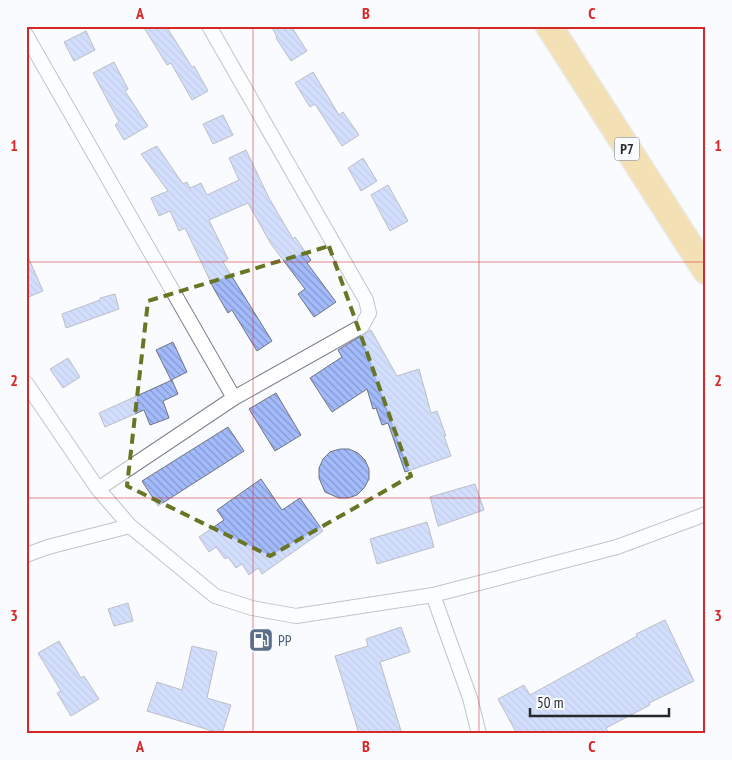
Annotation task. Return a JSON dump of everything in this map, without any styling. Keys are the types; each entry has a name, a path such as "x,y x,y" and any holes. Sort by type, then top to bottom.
{"highway":[{"name":"P7","path":"549,26 706,271"}],"street":[{"path":"98,489 234,398 362,326 369,314 366,300 209,26"},
{"path":"26,35 234,398"},
{"path":"26,382 98,489 130,526 216,596 252,608 296,616 434,595 617,546 706,514"},
{"path":"26,556 48,547 130,526"},
{"path":"434,595 470,698 479,734"}],"highlighted area":[{"path":"329,246 411,476 270,556 127,486 148,301"}],"building":[{"path":"143,26 166,26 192,67 194,66 208,91 192,100 171,63 167,65"},
{"path":"271,26 291,26 307,51 291,61 276,38"},
{"path":"86,31 95,50 74,61 64,42"},
{"path":"114,62 128,89 125,91 148,126 124,140 115,125 119,122 93,73"},
{"path":"313,72 339,115 343,112 359,135 342,146 315,104 310,107 295,83"},
{"path":"223,115 233,135 213,144 203,124"},
{"path":"157,146 183,184 187,182 190,188 201,183 207,195 239,180 229,158 246,150 269,198 293,239 295,237 311,260 307,263 336,302 314,317 298,294 305,289 271,244 248,203 209,220 228,259 223,262 272,341 257,351 232,310 228,313 214,289 185,228 179,231 170,211 159,216 151,198 168,191 141,154"},
{"path":"363,158 377,181 361,191 348,168"},
{"path":"388,185 408,221 390,231 371,195"},
{"path":"26,252 43,291 26,298"},
{"path":"115,294 119,309 66,328 62,314 100,300 100,298"},
{"path":"371,330 397,376 419,369 431,413 437,411 451,456 405,472 388,423 382,425 376,408 373,409 367,389 332,412 310,378 342,357 338,350"},
{"path":"173,342 187,372 171,380 156,350"},
{"path":"68,358 80,377 63,388 50,369"},
{"path":"172,380 178,394 163,401 169,418 150,425 144,410 105,427 99,413"},
{"path":"276,393 301,435 275,451 249,409"},
{"path":"228,427 244,451 158,506 142,481"},
{"path":"349,449 358,453 365,460 369,469 369,479 364,488 357,495 348,498 339,498 325,492 319,478 319,468 323,459 330,452"},
{"path":"261,479 282,510 300,498 323,531 262,574 258,568 249,575 242,564 236,568 228,557 225,559 216,547 209,552 199,537 224,520 217,510"},
{"path":"475,484 484,510 438,526 430,497"},
{"path":"427,522 434,547 377,564 370,539"},
{"path":"128,603 133,621 114,626 108,609"},
{"path":"665,620 694,681 649,703 650,705 606,728 609,734 517,734 498,699 524,685 530,695 637,636 636,634"},
{"path":"401,627 410,652 380,662 402,734 359,734 335,656 368,646 366,639"},
{"path":"59,641 81,678 84,676 99,699 71,716 57,693 61,691 38,653"},
{"path":"192,646 217,652 207,698 231,705 222,734 147,711 157,682 182,690"}],"place":[{"name":"PP","path":"261,640"}]}
